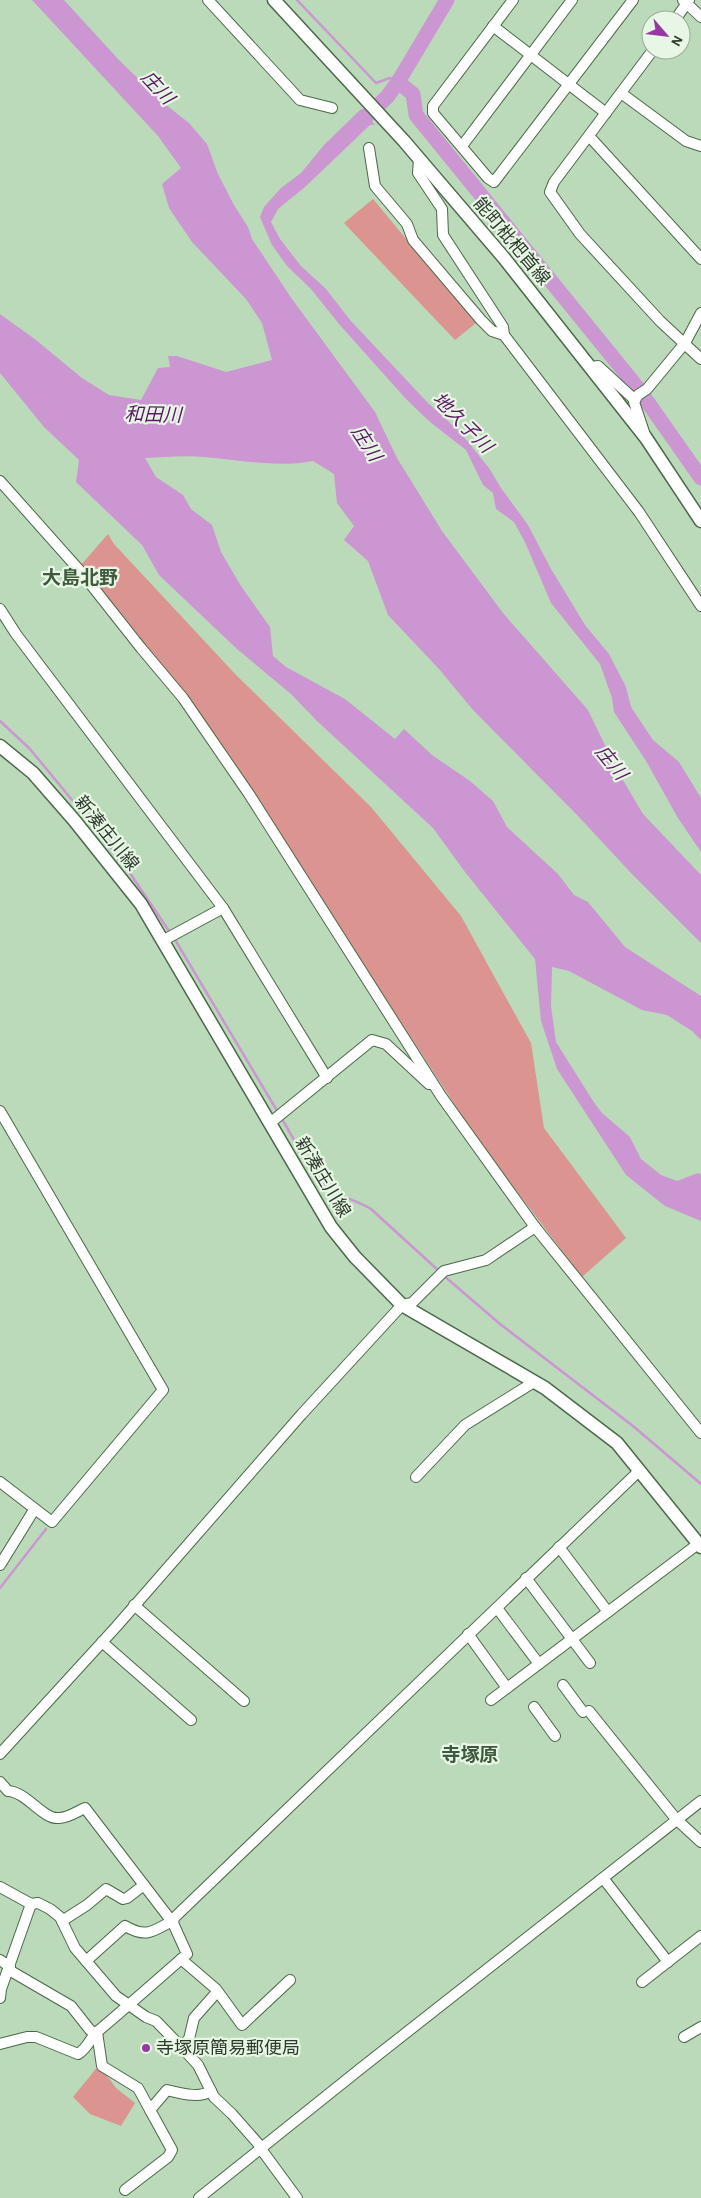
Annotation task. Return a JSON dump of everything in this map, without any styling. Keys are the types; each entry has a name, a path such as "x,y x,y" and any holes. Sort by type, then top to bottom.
{"main road":[{"name":"能町枇杷首線","path":"274,0 395,132 492,244 592,367 646,438 701,521"},
{"name":"新湊庄川線","path":"0,746 33,773 142,904 331,1227 376,1280 402,1304 546,1388 616,1443 700,1545"}],"street":[{"path":"208,0 300,100 332,108"},
{"path":"513,0 433,106 433,113 488,178 494,182 633,0"},
{"path":"462,146 572,0"},
{"path":"687,1 701,18"},
{"path":"493,26 606,113"},
{"path":"646,60 554,182 550,192 580,234 660,321 701,359"},
{"path":"621,93 686,142 701,146"},
{"path":"589,136 701,259"},
{"path":"369,148 375,186 407,224 413,240 480,320 492,331 504,335"},
{"path":"419,159 418,173 442,209 443,235 503,327 504,335 639,512 701,606"},
{"path":"635,400 685,343 701,313"},
{"path":"592,367 598,366 635,400 646,438"},
{"path":"0,481 81,572 177,690 209,734 441,1096 535,1227 701,1433"},
{"path":"0,609 16,634 223,908 327,1078"},
{"path":"164,940 223,908"},
{"path":"270,1123 372,1040 386,1044 441,1096"},
{"path":"0,1111 163,1390 52,1522 0,1482"},
{"path":"0,1754 102,1642 300,1415 402,1304 412,1303 442,1274 486,1260 535,1227"},
{"path":"416,1477 465,1425 534,1382"},
{"path":"86,1961 125,1926 137,1933 149,1933 172,1922 468,1634 640,1470"},
{"path":"0,1565 34,1510"},
{"path":"491,1700 700,1545"},
{"path":"559,1547 608,1612"},
{"path":"526,1578 590,1664"},
{"path":"134,1605 244,1701"},
{"path":"497,1608 539,1664"},
{"path":"468,1634 508,1688"},
{"path":"102,1642 191,1720"},
{"path":"563,1685 676,1819 701,1842"},
{"path":"534,1707 555,1736"},
{"path":"0,1782 8,1791 22,1796 52,1817 59,1818 85,1808 172,1922 187,1954 134,2002 127,2005 96,2032 91,2042 78,2054 36,2037 27,2037 0,2044"},
{"path":"199,2198 701,1801"},
{"path":"603,1878 668,1962"},
{"path":"62,1921 87,1905 106,1889 123,1899 144,1885"},
{"path":"0,1887 31,1904 38,1903 50,1909 62,1921 75,1948 116,1996 127,2005 156,2021 198,2065 214,2097 232,2114 261,2149 297,2198"},
{"path":"0,1998 1,1989 31,1904"},
{"path":"642,1982 701,1936"},
{"path":"181,1959 217,1992 242,2025 290,1980"},
{"path":"0,1960 9,1968 72,2006 90,2030 96,2032"},
{"path":"181,2047 189,2038 194,2018 217,1992"},
{"path":"684,2038 701,2026"},
{"path":"96,2032 102,2066 138,2088 172,2150 171,2154 125,2190"},
{"path":"150,2110 167,2090 180,2094 205,2094 210,2090"}],"shaded area":[{"path":"373,199 476,323 455,340 344,223"},
{"path":"108,534 114,544 237,676 371,807 461,916 531,1043 544,1128 626,1238 582,1277 477,1139 223,748 129,623 81,565"},
{"path":"99,2065 116,2088 135,2103 121,2126 90,2114 73,2097"}],"water":[{"path":"32,0 64,0 119,60 161,101 189,123 207,144 218,174 248,227 252,239 292,299 375,412 397,458 442,531 503,613 588,710 617,770 643,814 701,875 701,943 473,710 439,669 388,615 368,561 344,540 354,526 337,503 334,474 313,461 272,464 197,456 145,458 156,477 183,495 191,509 212,525 221,552 241,586 270,627 273,656 286,667 345,699 395,739 404,729 432,755 470,781 493,801 507,827 558,874 574,895 588,902 625,947 701,996 701,1040 692,1031 667,1015 642,1010 569,971 552,967 551,1006 556,1042 593,1101 602,1113 630,1137 641,1159 661,1175 677,1181 698,1173 701,1175 701,1221 665,1206 626,1175 557,1069 541,1021 535,959 465,872 433,828 317,721 291,694 237,649 159,575 142,545 76,482 79,460 44,427 0,373 0,314 36,340 82,378 109,395 141,400 158,368 170,367 168,356 177,356 226,372 272,360 262,323 246,299 192,242 169,208 162,184 181,168 158,136"},
{"path":"361,109 375,125 370,125 305,187 278,209 271,222 280,239 301,266 326,289 350,320 428,403 460,432 489,468 528,525 551,569 585,625 609,654 626,687 631,707 653,740 679,762 701,798 701,852 678,818 646,761 614,712 612,698 600,664 551,603 525,542 514,522 496,509 493,493 483,485 466,450 430,422 406,399 339,324 311,289 287,266 272,245 260,217 264,207 281,188 301,173 324,145"}],"waterway":[{"path":"297,0 376,83 390,78 398,82"},
{"name":"地久子川","path":"353,129 387,97 398,82 447,0"},
{"name":"地久子川","path":"398,82 413,94 416,115 637,387 701,478"},
{"path":"0,721 30,749 119,857 171,934"},
{"path":"174,938 279,1114"},
{"path":"282,1119 312,1169 325,1186 371,1209 439,1271"},
{"path":"443,1275 500,1324 633,1426 701,1484"},
{"path":"0,1588 46,1529"}],"place":[{"name":"寺塚原簡易郵便局","path":"146,2048"}],"district":[{"name":"大島北野","path":"80,577"},
{"name":"寺塚原","path":"470,1754"}],"water label":[{"name":"庄川","path":"158,87"},
{"name":"和田川","path":"153,414"},
{"name":"庄川","path":"367,443"},
{"name":"庄川","path":"612,762"}]}
